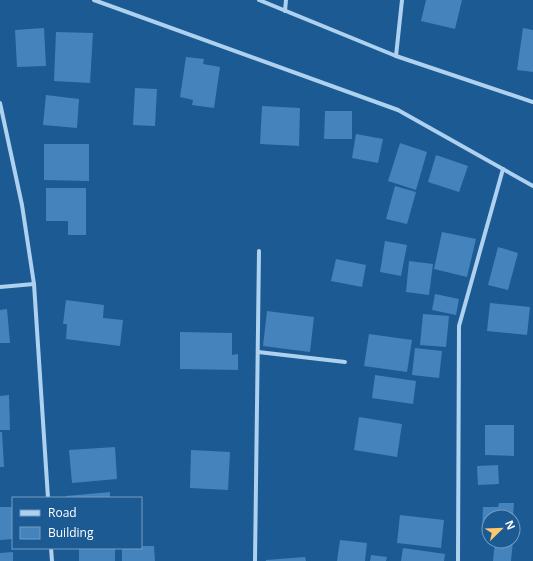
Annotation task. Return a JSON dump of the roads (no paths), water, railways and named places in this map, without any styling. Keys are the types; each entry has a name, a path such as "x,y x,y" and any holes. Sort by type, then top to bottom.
{"street":[{"path":"94,0 398,110 533,186"},
{"path":"259,0 396,56 533,102"},
{"path":"285,10 286,0"},
{"path":"396,56 402,0"},
{"path":"0,103 22,205 34,284 48,497"},
{"path":"458,561 459,326 503,169"},
{"path":"255,561 259,251"},
{"path":"0,288 34,284"},
{"path":"258,352 345,362"},
{"path":"51,549 52,561"}]}
